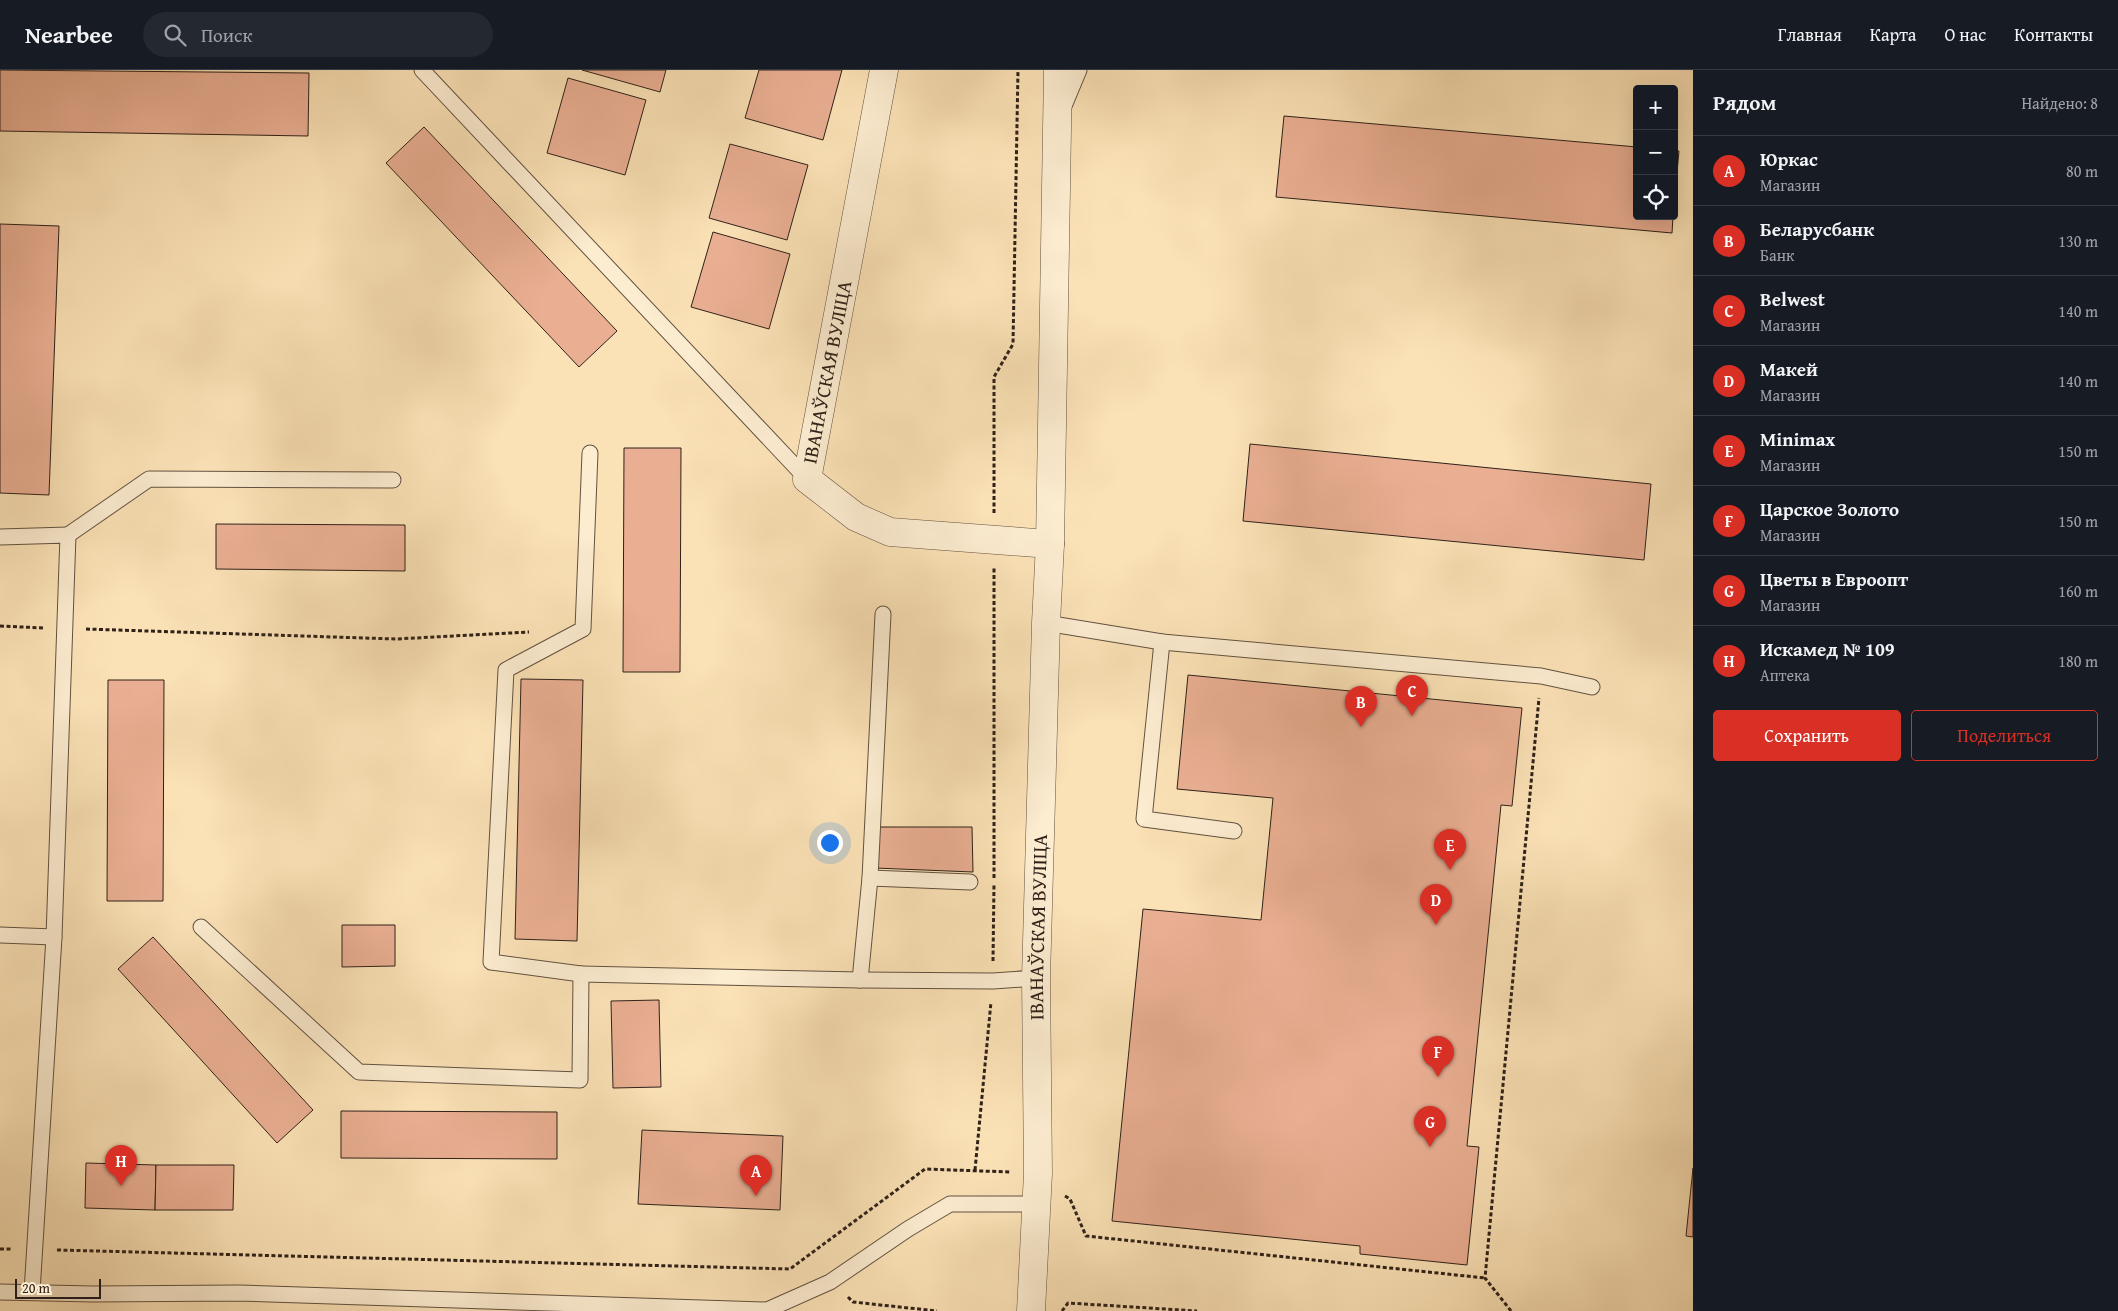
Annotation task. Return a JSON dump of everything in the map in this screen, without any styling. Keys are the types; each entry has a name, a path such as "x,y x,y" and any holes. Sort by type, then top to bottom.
{"street":[{"name":"ІВАНАЎСКАЯ ВУЛІЦА","path":"884,70 807,479 856,517 890,532 994,538 1050,544"},
{"name":"ІВАНАЎСКАЯ ВУЛІЦА","path":"1031,1311 1038,1173 1036,978 1050,544 1058,70"}],"lane":[{"path":"422,70 807,479"},
{"path":"1058,122 1079,70"},
{"path":"590,453 583,629 506,670 491,962 581,974 860,980 994,981 1036,978"},
{"path":"0,537 68,535 150,479 393,480"},
{"path":"32,1292 54,937 68,535"},
{"path":"860,980 870,878 883,614"},
{"path":"1046,623 1162,642 1541,676 1592,687"},
{"path":"1162,642 1144,819 1234,831"},
{"path":"870,878 970,882"},
{"path":"201,927 359,1072 580,1080 581,974"},
{"path":"0,935 54,937"},
{"path":"0,1292 93,1294 239,1293 766,1310 830,1282 950,1204 1037,1204"}],"path":[{"path":"975,1170 994,981 994,377 1013,344 1018,70"},
{"path":"0,626 396,639 534,632"},
{"path":"1511,1311 1485,1278 1541,676"},
{"path":"0,1249 790,1269 925,1169 1038,1173 1070,1200 1086,1236 1485,1278"},
{"path":"804,1259 853,1302 937,1311"},
{"path":"1062,1311 1068,1304 1196,1311"}],"building":[{"path":"0,70 309,73 308,136 0,131"},
{"path":"582,70 666,70 660,92"},
{"path":"759,70 842,70 823,140 745,118"},
{"path":"568,78 646,100 625,175 547,153"},
{"path":"1284,116 1633,147 1633,220 1673,220 1672,233 1276,197"},
{"path":"424,127 617,331 579,367 386,163"},
{"path":"730,144 808,165 787,240 709,218"},
{"path":"0,224 59,226 49,495 0,493"},
{"path":"713,232 790,254 769,329 691,307"},
{"path":"1250,444 1651,484 1644,560 1243,521"},
{"path":"624,448 681,448 680,672 623,672"},
{"path":"216,524 405,525 405,571 216,569"},
{"path":"1188,675 1522,708 1512,806 1501,805 1467,1146 1479,1147 1467,1265 1360,1254 1360,1246 1112,1221 1143,909 1261,920 1273,798 1177,789"},
{"path":"521,679 583,680 577,941 515,939"},
{"path":"108,680 164,680 163,901 107,901"},
{"path":"877,827 972,827 973,872 875,868"},
{"path":"342,925 395,925 395,966 342,967"},
{"path":"153,937 313,1110 277,1143 118,969"},
{"path":"659,1000 661,1087 613,1088 611,1001"},
{"path":"341,1111 557,1112 557,1159 341,1158"},
{"path":"642,1130 783,1136 780,1210 638,1204"},
{"path":"86,1163 156,1165 155,1210 85,1208"},
{"path":"156,1165 234,1165 233,1210 155,1210"},
{"path":"1693,1168 1693,1237 1686,1236"}],"place":[{"name":"Belwest","path":"1412,716"},
{"name":"Беларусбанк","path":"1361,727"},
{"name":"Minimax","path":"1450,870"},
{"name":"Макей","path":"1436,925"},
{"name":"Царское Золото","path":"1438,1077"},
{"name":"Цветы в Евроопт","path":"1430,1147"},
{"name":"Искамед № 109","path":"121,1186"},
{"name":"Юркас","path":"756,1196"}]}
